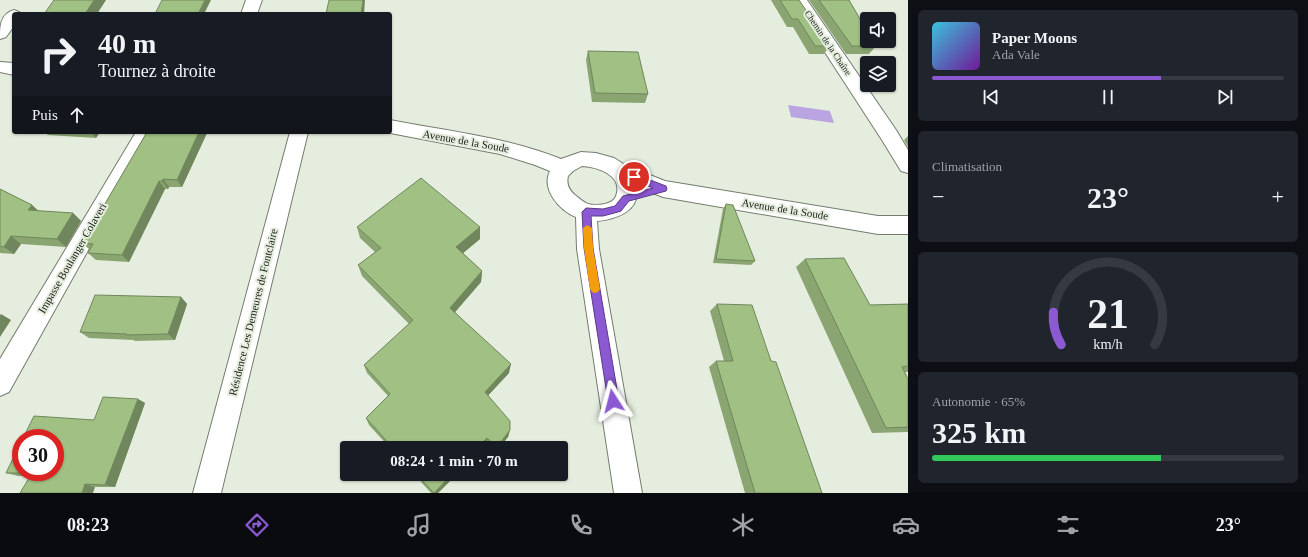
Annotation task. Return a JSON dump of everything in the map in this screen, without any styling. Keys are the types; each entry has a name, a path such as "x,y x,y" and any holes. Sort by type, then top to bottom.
{"street":[{"path":"250,12 254,0"},
{"name":"Chemin de la Chaîne","path":"799,0 908,166"},
{"path":"0,34 12,18"},
{"path":"0,67 12,68"},
{"name":"Avenue de la Soude","path":"392,128 515,150 545,160 562,168"},
{"name":"Impasse Boulanger Colaveri","path":"0,383 144,134"},
{"name":"Résidence Les Demeures de Fontclaire","path":"207,493 298,134"},
{"path":"581,159 592,159 612,165 620,171 628,184 626,199 618,208 603,213 586,212 570,205 559,193 557,180 562,168 571,162 581,159"},
{"name":"Avenue de la Soude","path":"620,171 663,189 878,225 908,225"},
{"name":"Avenue de la Soude","path":"626,199 663,189"},
{"path":"586,212 588,248 628,493"}],"shaded area":[{"path":"788,105 830,111 834,123 791,117"}],"building":[{"path":"54,0 94,0 86,12 45,12"},
{"path":"162,0 205,0 199,12 156,12"},
{"path":"329,0 363,0 361,12 326,12"},
{"path":"780,0 799,0 830,46 815,46 798,19 792,19"},
{"path":"819,0 849,0 860,19 860,46 852,46"},
{"path":"588,51 638,52 648,94 595,93"},
{"path":"146,134 198,134 177,180 163,179 162,181 159,181 122,255 88,253 93,244 82,243"},
{"path":"421,178 480,227 456,247 482,271 450,308 511,364 485,392 510,421 510,430 502,441 490,441 487,438 484,441 387,441 366,418 390,394 364,365 413,320 358,265 381,248 357,227"},
{"path":"0,189 32,205 28,210 73,213 57,239 11,236 4,247 0,246"},
{"path":"726,204 733,205 755,261 716,259"},
{"path":"844,258 870,305 908,304 908,366 902,367 908,379 908,427 886,428 805,259"},
{"path":"95,295 181,297 168,334 126,335 127,334 80,332"},
{"path":"717,304 752,305 771,361 776,362 822,493 755,493 716,361 733,361"},
{"path":"103,397 138,399 105,485 85,484 82,493 20,493 27,481 64,481 64,429 28,429 34,416 94,420"},
{"path":"12,461 12,473 6,473"},
{"path":"423,481 445,481 434,493"}],"slow traffic":[{"path":"587,228 588,248 595,289"}],"route":[{"path":"613,401 588,248 586,212 603,213 618,208 626,199 663,189 634,177"}]}
